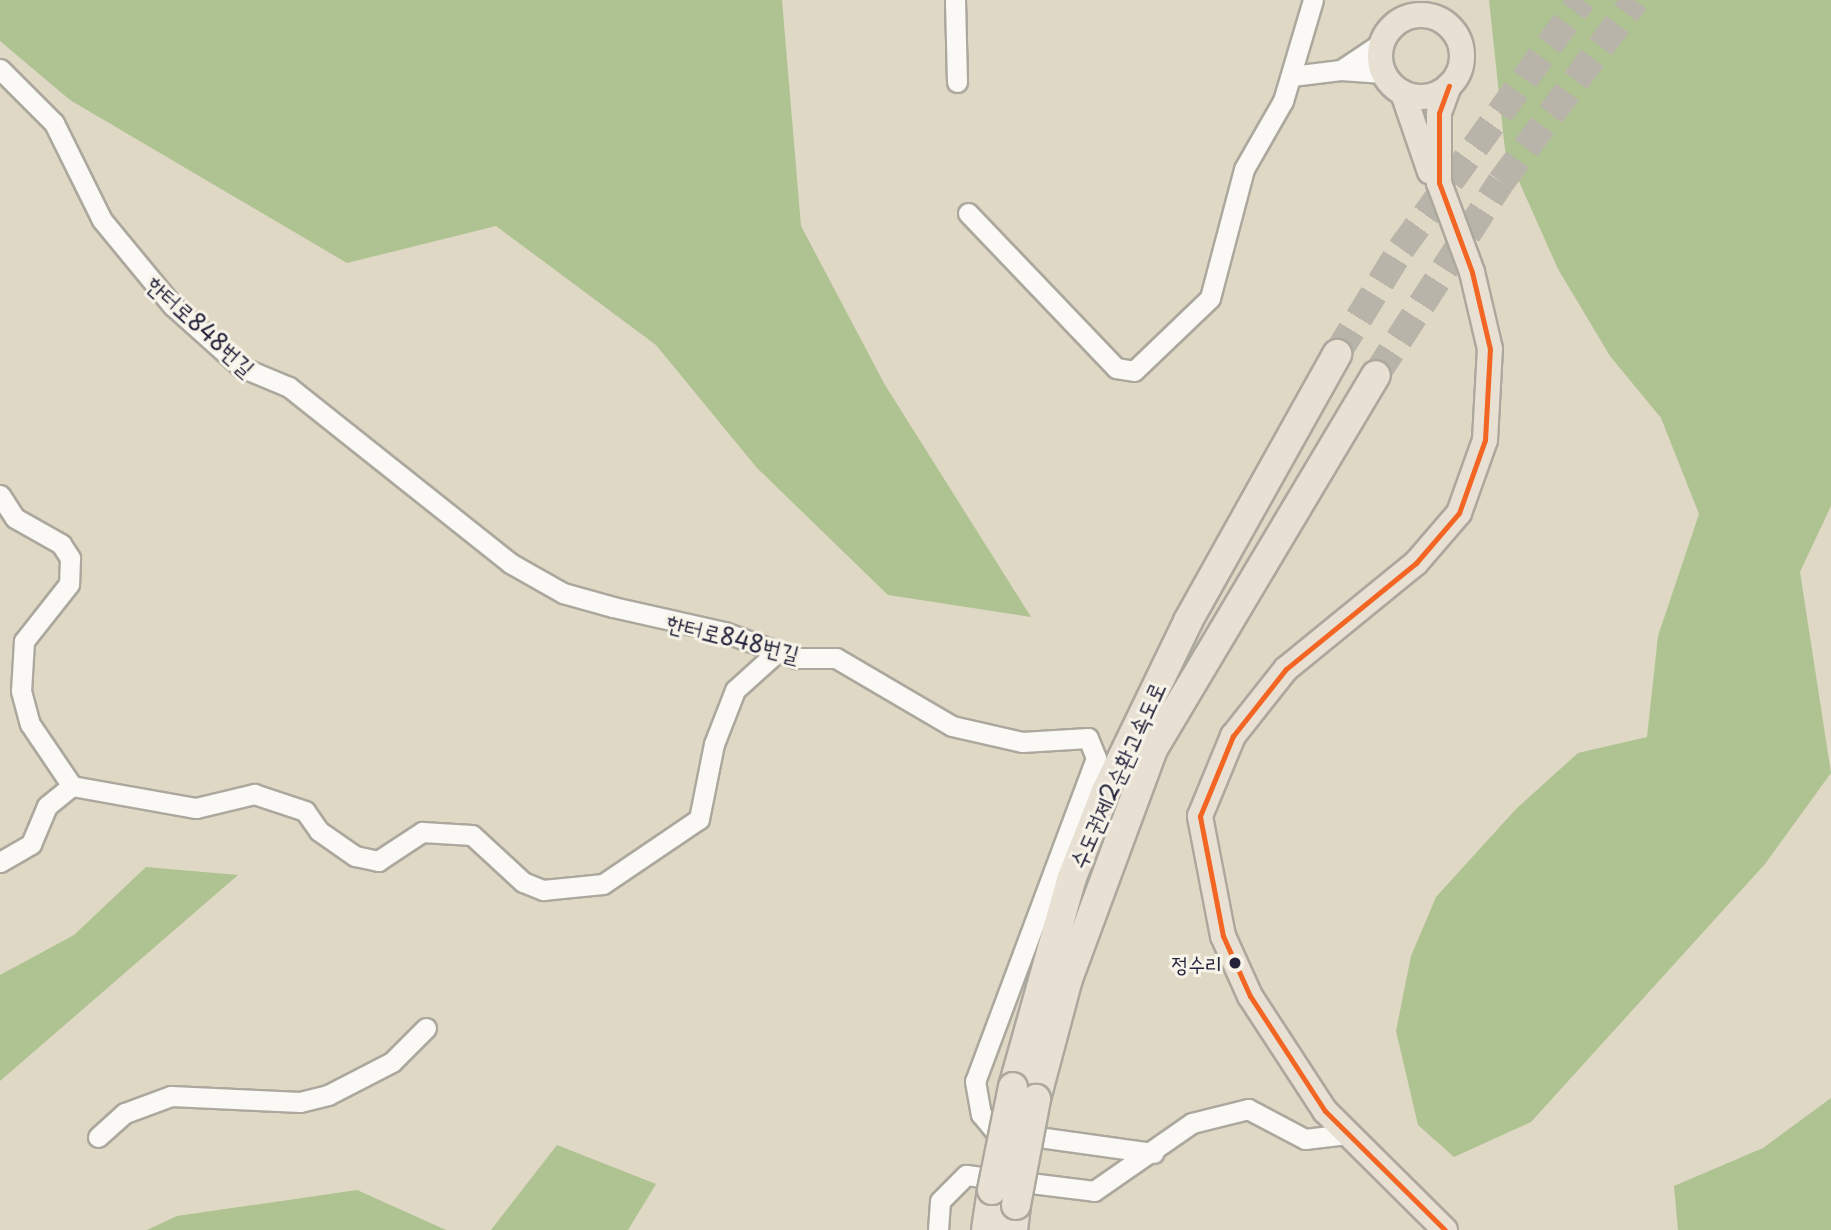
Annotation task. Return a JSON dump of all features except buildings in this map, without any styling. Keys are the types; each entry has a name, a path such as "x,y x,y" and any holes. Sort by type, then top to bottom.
{"highway":[{"name":"수도권제2순환고속도로","path":"1015,1217 1025,1093 1071,880 1106,791 1188,621 1337,354"},
{"name":"수도권제2순환고속도로","path":"986,1230 992,1190 1025,1093 1153,749 1376,375"}],"main road":[{"path":"1439,183 1439,113 1462,52 1441,11 1408,9 1383,42 1383,73 1403,93 1472,272 1490,349 1485,440 1459,513 1416,563 1286,669 1233,736 1200,816 1223,936 1250,996 1347,1134 1445,1230"},
{"path":"1403,93 1426,97 1449,86"}],"street":[{"path":"955,0 957,82"},
{"path":"968,214 1116,368 1134,371 1210,298 1244,169 1276,119 1292,76 1313,0"},
{"path":"1341,70 1383,42"},
{"name":"한터로848번길","path":"0,69 54,123 102,220 134,264 241,367 289,387 432,506 563,593 724,632 776,653 836,658 952,726 979,734 1022,742 1088,738 1096,758 975,1081 981,1114 995,1131 1153,1153"},
{"path":"1292,76 1341,70 1383,73"},
{"path":"0,495 15,518 61,544 70,558 69,584 24,641 21,691 30,724 72,786 196,808 254,794 288,802 336,846 379,861 422,832 472,835 523,882 543,890 584,888 634,869 699,819 714,744 735,690 776,653"},
{"path":"0,862 31,844 47,806 72,786"},
{"path":"98,1137 125,1112 171,1096 300,1102 328,1095 392,1062 426,1028"},
{"path":"938,1230 940,1201 966,1175 1094,1191 1192,1124 1248,1109 1306,1139 1347,1134"}],"green space":[{"path":"0,0 782,0 801,226 885,385 1031,617 888,595 757,468 656,345 496,226 347,263 70,100 0,41"},
{"path":"1489,0 1831,0 1831,506 1800,572 1831,773 1765,864 1531,1122 1454,1157 1418,1125 1396,1031 1411,956 1436,897 1516,809 1578,753 1647,737 1658,636 1699,514 1661,418 1610,356 1558,269 1505,150"},
{"path":"146,867 238,875 0,1081 0,975 74,935"},
{"path":"1831,1098 1831,1230 1678,1230 1674,1186 1763,1148"},
{"path":"557,1145 656,1184 628,1230 491,1230"},
{"path":"357,1190 446,1230 147,1230 177,1216"}],"tunnel":[{"path":"1337,354 1401,249 1582,0"},
{"path":"1376,375 1501,182 1635,0"}],"transit line":[{"path":"1445,1230 1325,1111 1250,996 1223,936 1200,816 1233,736 1286,669 1416,563 1459,513 1485,440 1490,349 1472,272 1439,183 1439,113 1449,86"}],"place":[{"name":"정수리","path":"1235,963"}]}
